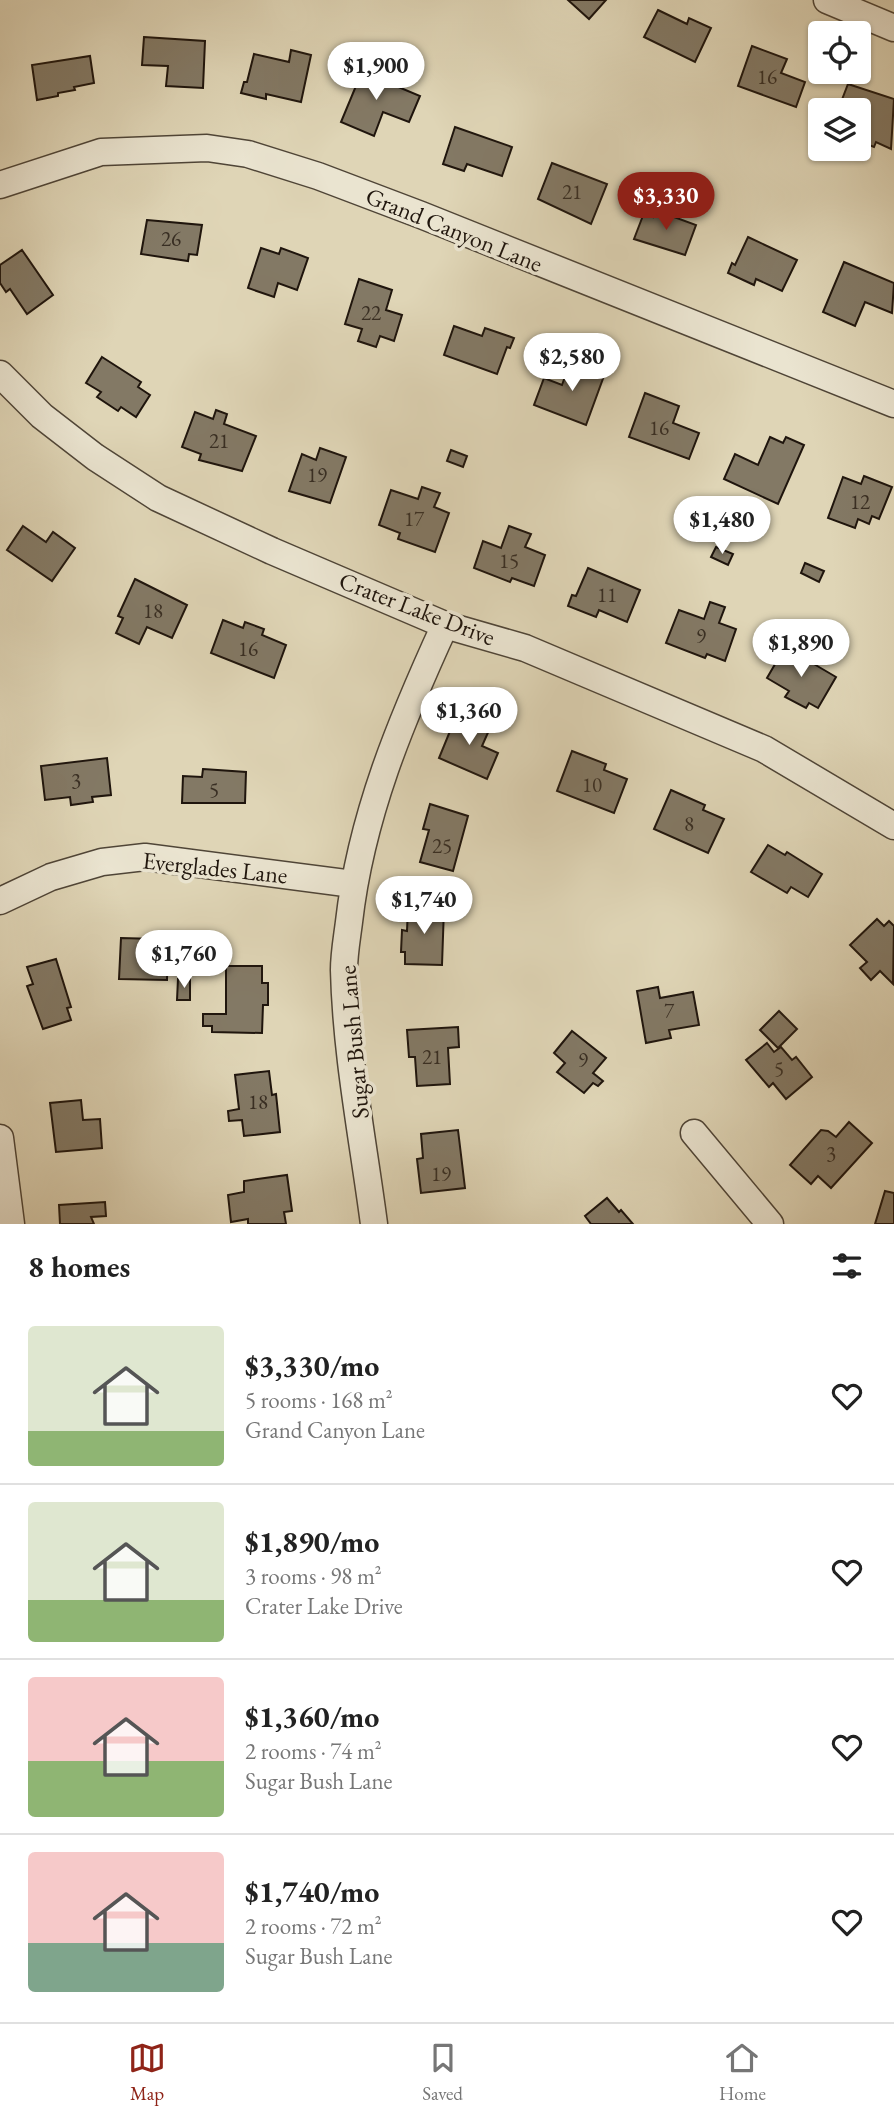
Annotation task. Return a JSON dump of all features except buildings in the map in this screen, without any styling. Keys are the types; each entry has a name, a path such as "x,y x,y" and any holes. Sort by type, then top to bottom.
{"street":[{"path":"827,0 894,28"},
{"name":"Grand Canyon Lane","path":"0,185 101,152 206,148 248,154 318,176 408,210 894,404"},
{"name":"Crater Lake Drive","path":"0,374 42,416 95,457 158,498 272,551 445,625 526,648 764,749 894,826"},
{"name":"Sugar Bush Lane","path":"374,1224 348,1031 344,968 353,884 372,805 399,724 445,625"},
{"name":"Everglades Lane","path":"0,901 51,877 102,862 145,857 353,884"},
{"path":"694,1133 770,1224"},
{"path":"0,1138 11,1224"}]}
